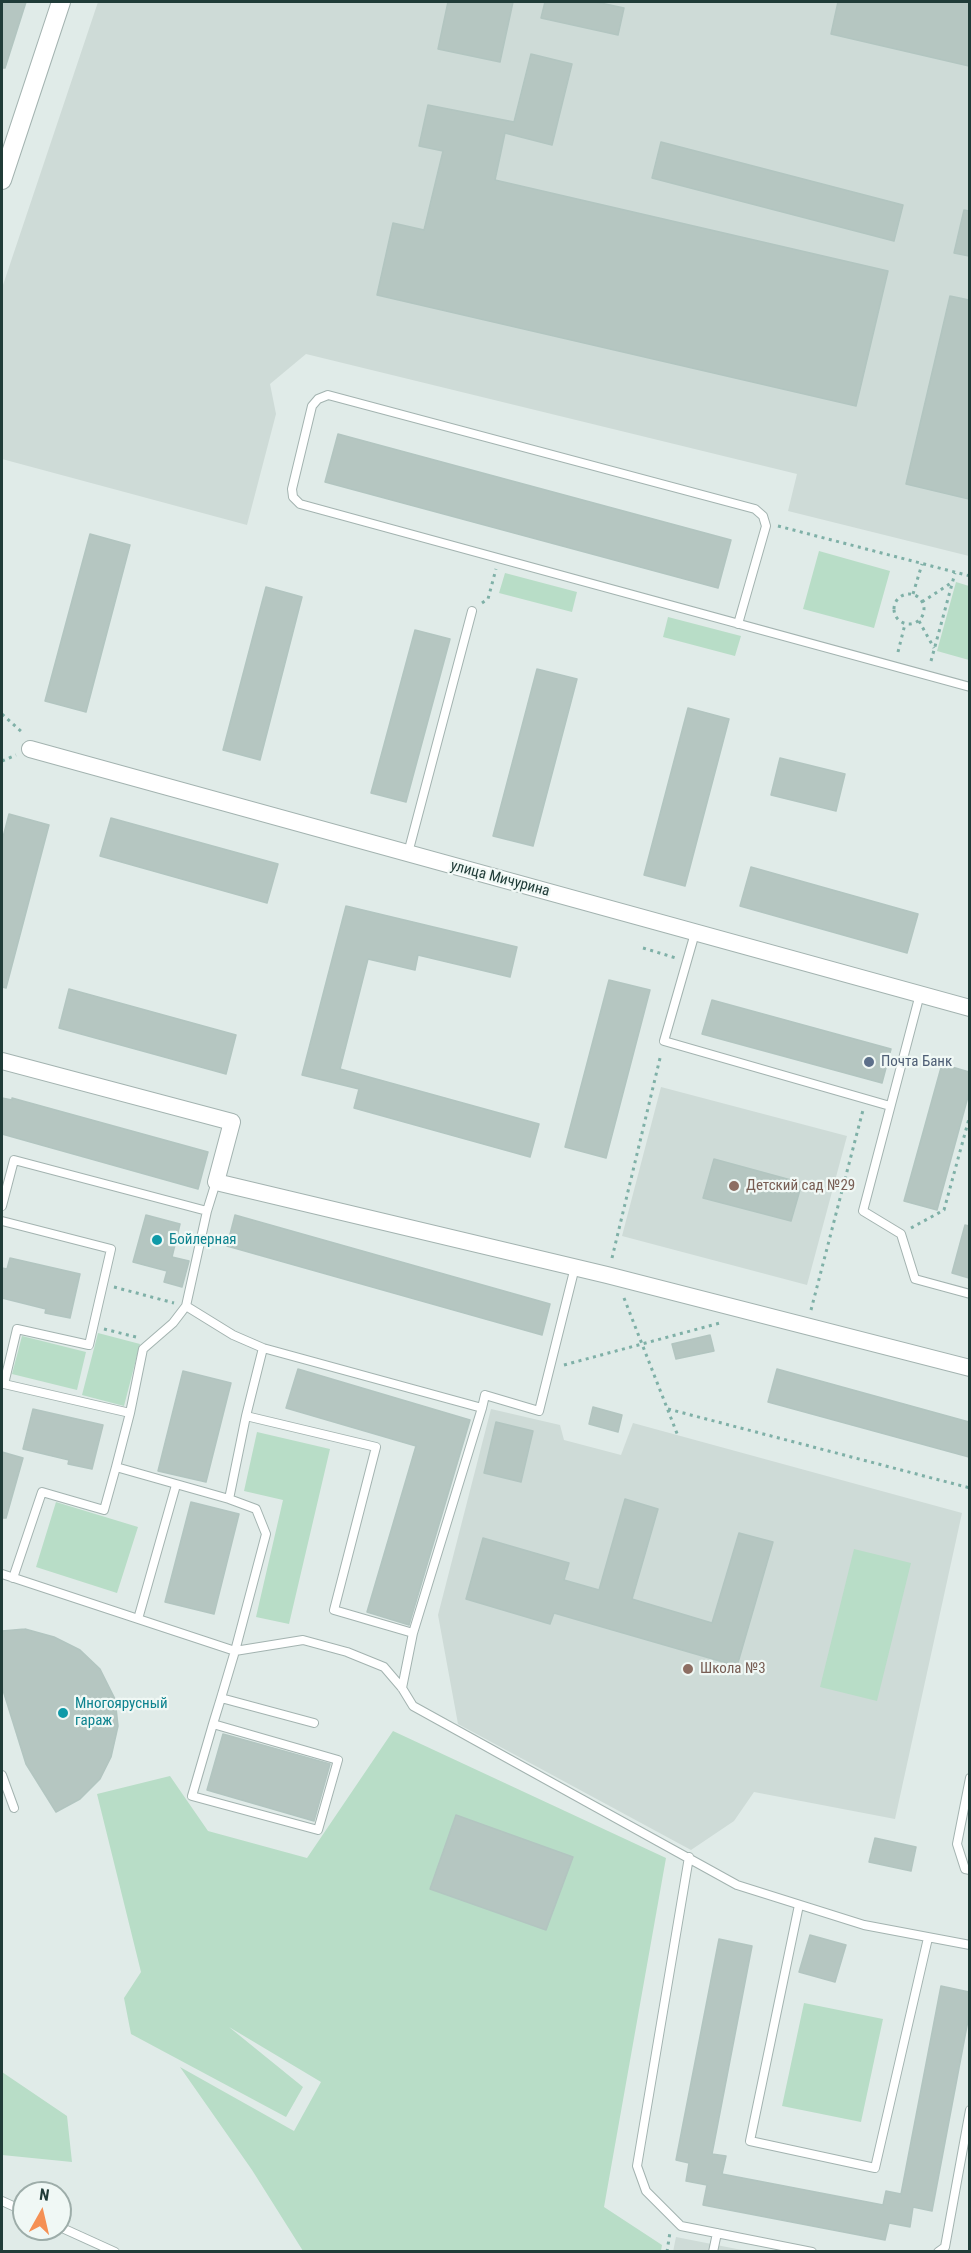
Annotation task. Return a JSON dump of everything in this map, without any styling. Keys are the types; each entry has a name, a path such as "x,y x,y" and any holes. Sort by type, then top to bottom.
{"street":[{"path":"2,180 61,2"},
{"name":"улица Мичурина","path":"30,749 969,1008"},
{"path":"2,1061 232,1122 216,1182 575,1268 969,1368"}],"lane":[{"path":"738,624 766,526 763,516 755,509 328,395 318,399 312,406 292,489 293,497 300,504 499,558 738,624 969,687"},
{"path":"408,853 472,612"},
{"path":"695,933 664,1041 890,1106"},
{"path":"920,994 862,1211 901,1234 915,1279 969,1293"},
{"path":"2,1206 14,1160 207,1211"},
{"path":"14,1578 42,1492 104,1510 143,1349 173,1323 186,1306 207,1211 216,1182"},
{"path":"2,1221 111,1249 89,1345 17,1329 3,1384 129,1413"},
{"path":"402,1688 413,1633 484,1395 539,1411 575,1268"},
{"path":"186,1306 233,1335 263,1348 482,1408"},
{"path":"229,1499 263,1348"},
{"path":"246,1416 376,1447 334,1610 413,1633"},
{"path":"116,1467 229,1499 256,1509 266,1534 235,1651 213,1724 192,1796 318,1830 338,1760 213,1724"},
{"path":"138,1619 176,1485"},
{"path":"2,1574 235,1651 303,1640 347,1652 384,1667 402,1688 413,1706 737,1885 864,1925 969,1945"},
{"path":"221,1698 314,1723"},
{"path":"2,1775 14,1808"},
{"path":"969,1778 957,1844 965,1869 969,1870"},
{"path":"689,1857 637,2166 646,2192 681,2226 812,2252"},
{"path":"799,1905 750,2141 874,2168 928,1938"},
{"path":"938,2252 945,2247 969,2110"},
{"path":"72,2232 115,2252"},
{"path":"713,2252 717,2233"}],"path":[{"path":"765,522 969,576"},
{"path":"488,599 499,558"},
{"path":"913,594 922,564"},
{"path":"932,661 956,573"},
{"path":"922,602 953,582"},
{"path":"913,594 922,602 924,613 919,621 911,625 905,624 896,617 894,605 902,596 913,594"},
{"path":"919,621 934,650"},
{"path":"898,652 905,624"},
{"path":"2,714 24,732 30,749"},
{"path":"643,948 687,961"},
{"path":"612,1258 664,1041"},
{"path":"807,1326 866,1100"},
{"path":"901,1234 944,1210 969,1114"},
{"path":"104,1284 186,1306"},
{"path":"620,1289 678,1436"},
{"path":"549,1369 727,1321"},
{"path":"94,1326 152,1342"},
{"path":"668,1409 969,1488"}],"shaded area":[{"path":"98,2 969,2 969,556 788,511 797,474 306,354 270,384 276,414 247,525 2,459 2,288"},
{"name":"Детский сад №29","path":"661,1087 847,1136 807,1285 622,1236"},
{"name":"Школа №3","path":"491,1409 560,1425 564,1440 621,1455 633,1423 962,1513 895,1819 754,1792 734,1821 691,1850 458,1724 438,1615"},
{"path":"676,2237 747,2251 673,2252"}],"green space":[{"path":"819,551 890,571 874,628 803,609"},
{"path":"505,573 577,592 572,612 499,593"},
{"path":"956,582 969,586 969,660 937,651"},
{"path":"668,617 741,636 735,656 663,637"},
{"path":"98,1333 140,1344 124,1406 82,1395"},
{"path":"22,1336 86,1352 77,1390 12,1374"},
{"path":"257,1432 330,1449 289,1624 256,1617 283,1500 244,1491"},
{"path":"56,1502 138,1527 117,1593 36,1567"},
{"path":"854,1549 911,1563 877,1701 820,1687"},
{"path":"393,1731 666,1858 604,2207 662,2245 661,2251 303,2251 252,2170 180,2067 294,2131 321,2082 229,2027 303,2087 286,2117 131,2034 124,1998 141,1972 97,1794 170,1776 208,1831 307,1858"},
{"path":"804,2003 883,2019 861,2122 782,2106"},
{"path":"2,2072 67,2116 72,2162 2,2155"}],"building":[{"path":"2,2 26,2 5,68 2,68"},
{"path":"448,2 513,2 500,62 438,49"},
{"path":"545,2 596,2 624,8 618,35 541,18"},
{"path":"838,2 969,2 969,66 831,34"},
{"path":"531,54 572,64 552,145 505,133 495,180 888,271 856,406 377,295 393,223 424,230 443,151 419,146 428,105 514,122"},
{"path":"661,142 903,205 894,241 652,178"},
{"path":"964,210 969,211 969,256 954,253"},
{"path":"950,296 969,300 969,499 906,484"},
{"path":"338,434 731,540 718,588 325,482"},
{"path":"90,534 130,545 86,712 45,701"},
{"path":"266,587 302,597 260,760 223,750"},
{"path":"415,630 450,639 406,802 371,793"},
{"path":"537,669 577,679 533,846 493,836"},
{"path":"688,708 729,719 685,886 644,875"},
{"path":"780,758 845,774 836,811 771,795"},
{"path":"9,814 49,825 6,988 2,987 2,841"},
{"path":"111,818 278,864 267,903 100,856"},
{"path":"751,867 918,914 907,953 740,906"},
{"path":"346,906 517,947 510,977 418,955 415,970 368,959 340,1069 539,1124 530,1157 354,1108 359,1089 302,1075"},
{"path":"609,980 650,990 606,1158 565,1147"},
{"path":"69,989 236,1035 226,1074 59,1028"},
{"path":"712,1000 891,1049 882,1083 702,1034"},
{"path":"942,1064 969,1072 969,1093 937,1210 904,1201"},
{"path":"2,1098 12,1100 12,1098 208,1152 198,1189 2,1134"},
{"path":"714,1159 802,1183 791,1221 703,1198"},
{"name":"Бойлерная","path":"146,1215 180,1224 172,1257 189,1261 182,1287 164,1282 167,1271 133,1262"},
{"path":"235,1215 550,1304 542,1335 227,1246"},
{"path":"965,1225 969,1226 969,1278 952,1273"},
{"path":"10,1258 80,1274 70,1318 45,1313 46,1309 2,1298 2,1268 7,1269"},
{"path":"710,1335 714,1351 676,1359 672,1344"},
{"path":"298,1369 470,1420 409,1625 367,1612 416,1446 286,1408"},
{"path":"777,1369 969,1422 969,1457 768,1402"},
{"path":"183,1371 231,1383 206,1482 158,1471"},
{"path":"593,1407 622,1415 618,1432 589,1424"},
{"path":"33,1409 103,1425 92,1469 68,1464 69,1460 23,1449"},
{"path":"496,1422 533,1431 521,1482 484,1473"},
{"path":"2,1452 23,1458 6,1518 2,1518"},
{"path":"625,1499 658,1509 632,1599 712,1623 739,1533 773,1542 737,1666 554,1613 550,1624 466,1599 483,1538 569,1563 564,1580 599,1590"},
{"path":"191,1502 239,1514 214,1614 165,1602"},
{"name":"Многоярусный гараж","path":"25,1629 54,1637 80,1650 100,1669 115,1699 118,1726 111,1757 100,1779 80,1799 56,1812 26,1764 2,1687 2,1631"},
{"path":"223,1734 330,1764 314,1821 207,1790"},
{"path":"456,1815 573,1857 546,1930 430,1889"},
{"path":"875,1838 916,1847 911,1871 869,1862"},
{"path":"810,1935 846,1945 835,1982 799,1972"},
{"path":"719,1939 752,1946 712,2154 726,2156 722,2174 883,2205 886,2191 901,2194 941,1986 969,1992 969,2015 932,2211 913,2207 910,2227 889,2223 885,2240 703,2205 707,2185 686,2181 689,2163 676,2160"}],"place":[{"name":"Почта Банк","path":"869,1062"},
{"name":"Детский сад №29","path":"734,1186"},
{"name":"Бойлерная","path":"157,1240"},
{"name":"Школа №3","path":"688,1669"},
{"name":"Многоярусный гараж","path":"63,1713"}]}
